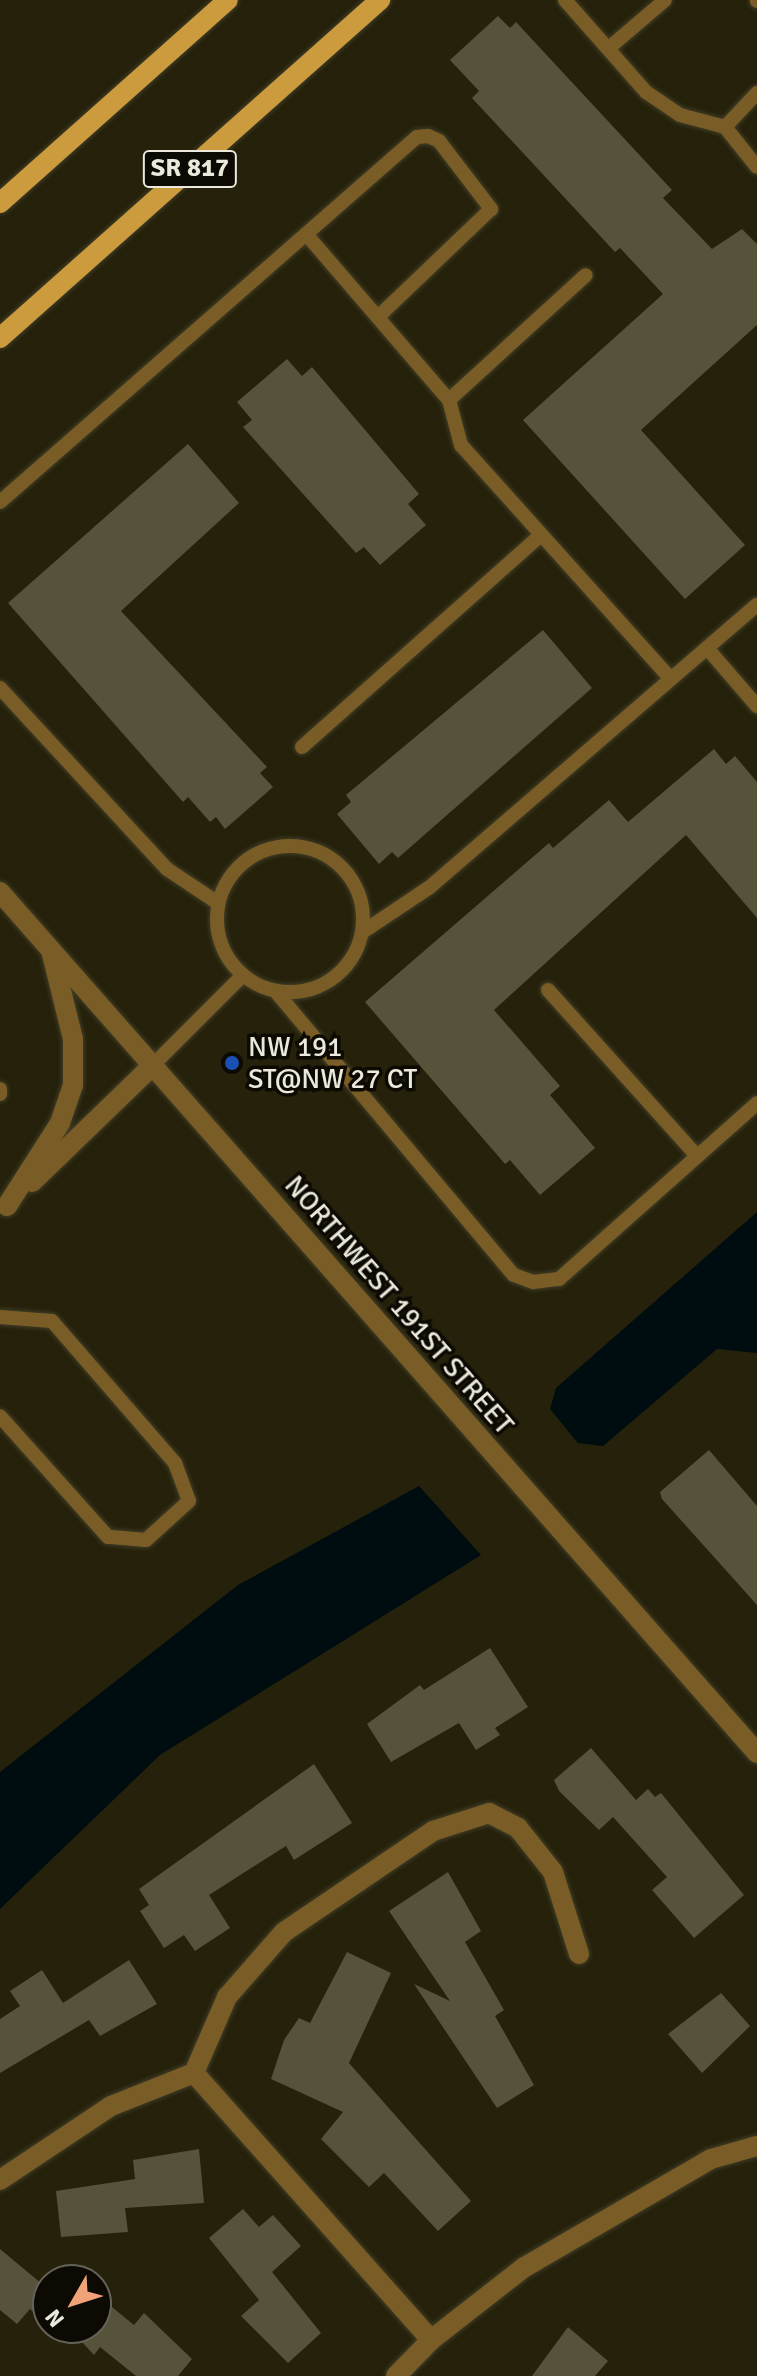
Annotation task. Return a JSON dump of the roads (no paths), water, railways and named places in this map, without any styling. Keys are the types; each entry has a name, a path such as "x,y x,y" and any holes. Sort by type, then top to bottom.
{"main road":[{"path":"0,203 228,0"},
{"name":"SR 817","path":"0,338 380,0"}],"street":[{"name":"NORTHWEST 191ST STREET","path":"0,892 757,1753"},
{"path":"4,1209 60,1123 73,1085 73,1039 51,949"},
{"path":"4,1209 152,1066"},
{"path":"0,2180 111,2106 194,2073 227,1997 284,1932 433,1831 489,1813 518,1828 553,1872 579,1954"},
{"path":"194,2073 431,2340"},
{"path":"396,2376 431,2340 523,2268 711,2159 757,2146"}],"lane":[{"path":"565,0 610,47 646,92 669,108 725,127 757,167"},
{"path":"610,47 665,0"},
{"path":"725,127 754,104"},
{"path":"0,502 417,137 439,141 491,209 378,317"},
{"path":"306,234 449,400 461,445 671,679"},
{"path":"449,400 586,275"},
{"path":"302,747 541,535"},
{"path":"277,993 319,985 340,969 364,931 430,887 757,605"},
{"path":"707,648 757,706"},
{"path":"0,688 167,869 218,903"},
{"path":"364,931 364,910 349,874 330,855 309,846 259,850 222,888 218,903 217,930 241,977 277,993 514,1275 533,1282 559,1279 757,1103"},
{"path":"152,1066 241,977"},
{"path":"548,990 697,1156"},
{"path":"0,1317 52,1321 175,1463 189,1501 146,1540 108,1537 0,1416"}],"place":[{"name":"NW 191 ST@NW 27 CT","path":"232,1063"}]}
